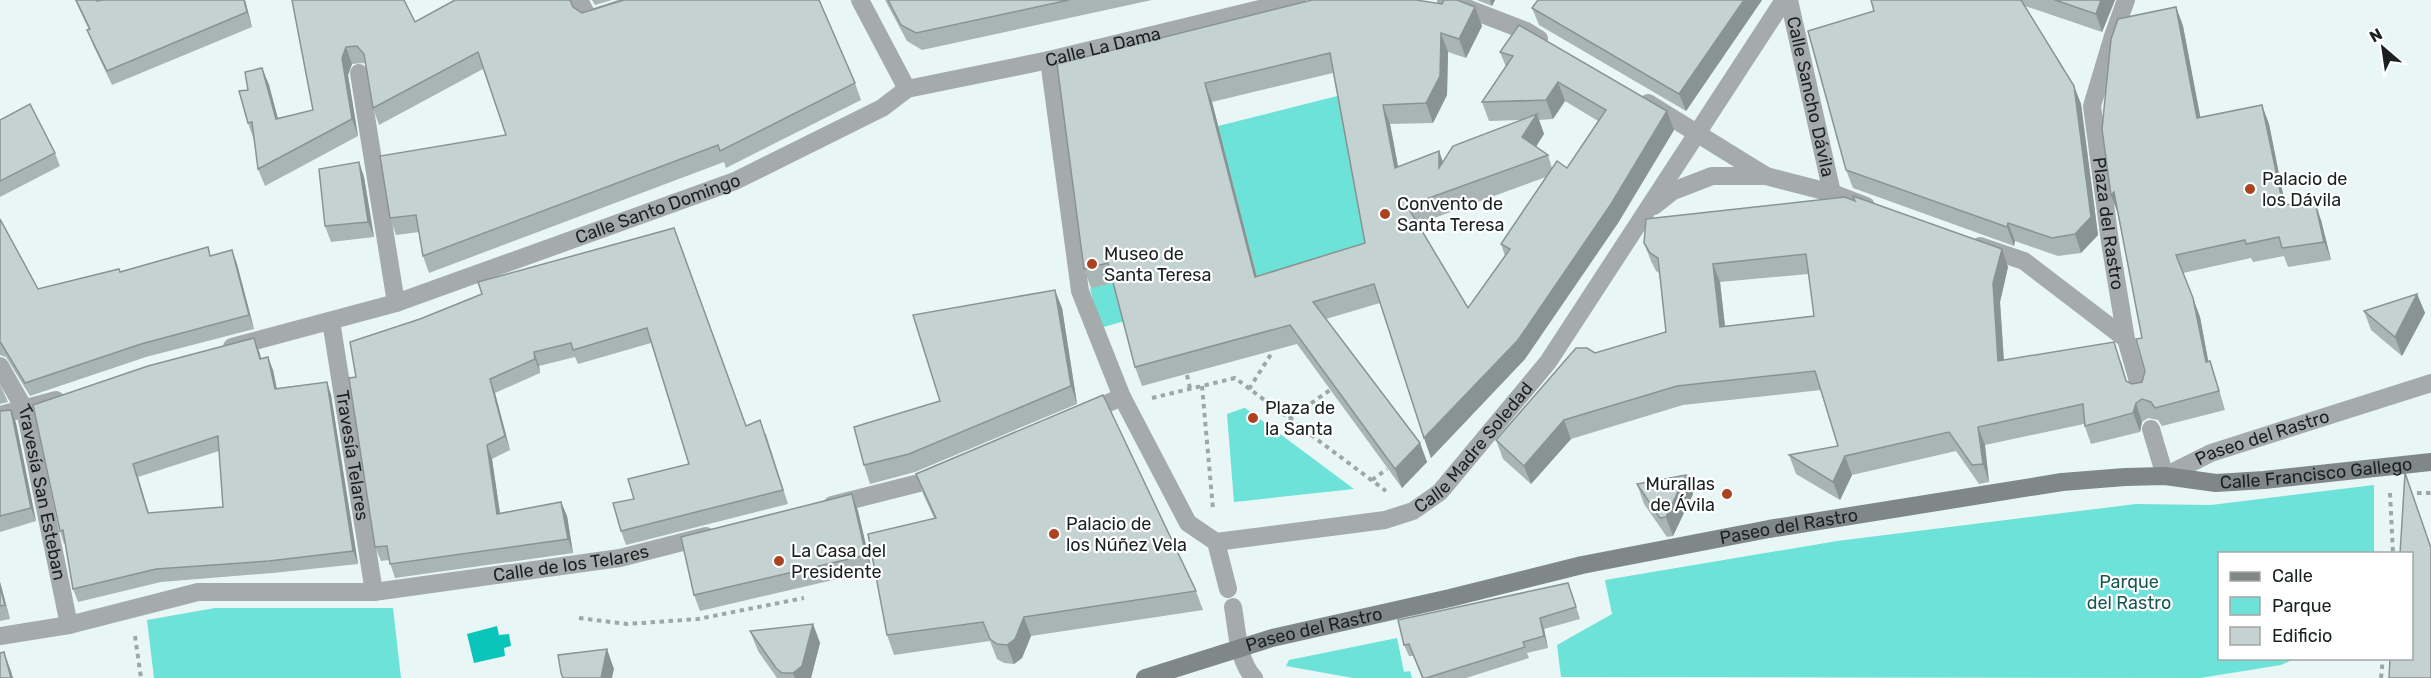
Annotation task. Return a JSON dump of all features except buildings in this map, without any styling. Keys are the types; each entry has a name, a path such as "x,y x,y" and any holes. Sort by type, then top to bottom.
{"street":[{"path":"579,0 589,19 647,0"},
{"path":"860,0 907,89"},
{"name":"Calle La Dama","path":"907,89 1049,60 1297,0"},
{"path":"1446,0 1526,31 1556,49"},
{"name":"Calle Madre Soledad","path":"1216,542 1385,520 1413,511 1440,492 1548,362 1642,215 1692,128 1784,0"},
{"name":"Calle Sancho Dávila","path":"1789,0 1832,193"},
{"name":"Plaza del Rastro","path":"2126,0 2092,106 2109,242 2126,339 2141,392"},
{"path":"1049,60 1080,291 1122,397 1188,523 1216,542 1228,589"},
{"path":"359,73 396,303"},
{"name":"Calle Santo Domingo","path":"218,351 396,303 735,181 882,108 907,89"},
{"path":"1629,91 1766,176"},
{"path":"1642,215 1673,191 1712,176 1766,176 1832,193 1884,212"},
{"name":"Plaza del Rastro","path":"1959,238 2024,261 2126,339"},
{"name":"Travesía Telares","path":"331,321 374,592"},
{"name":"Travesía San Esteban","path":"0,366 25,410 69,625"},
{"name":"Paseo del Rastro","path":"1145,678 1240,646 1582,565 1769,529 2062,482 2165,476 2211,453 2431,382"},
{"path":"0,416 77,393"},
{"path":"1069,420 1122,397"},
{"path":"2151,429 2165,476"},
{"name":"Calle Francisco Gallego","path":"2165,476 2216,483 2431,462"},
{"path":"816,509 919,483 962,465"},
{"name":"Calle de los Telares","path":"0,636 69,625 198,592 374,592 620,558 724,532"},
{"path":"1233,607 1247,671 1254,678"}],"path":[{"path":"1249,389 1273,351"},
{"path":"1187,375 1190,388"},
{"path":"1144,397 1149,399 1235,378 1413,511"},
{"path":"1202,386 1216,542"},
{"path":"1289,419 1330,390"},
{"path":"2389,465 2393,552"},
{"path":"1371,480 1387,469"},
{"path":"579,618 627,624 698,619 804,598"},
{"path":"132,608 141,678"},
{"path":"2381,678 2383,660"}],"green space":[{"path":"1341,95 1371,255 1260,289 1218,126"},
{"path":"1115,282 1125,321 1100,328 1090,288"},
{"path":"1245,408 1354,489 1234,502 1227,414"},
{"name":"Parque del Rastro","path":"2374,485 2374,552 2218,552 2218,660 2292,660 2281,665 2200,678 1561,677 1557,645 1612,614 1605,580 1837,541 2136,504 2211,505"},
{"path":"215,608 393,608 401,678 154,678 147,620"},
{"path":"1397,638 1404,672 1410,671 1412,678 1353,678 1286,666 1289,660"}],"shaded area":[{"path":"497,626 499,635 509,634 511,646 504,648 505,656 474,663 467,634"}],"place":[{"name":"Palacio de los Dávila","path":"2250,189"},
{"name":"Convento de Santa Teresa","path":"1385,214"},
{"name":"Museo de Santa Teresa","path":"1092,264"},
{"name":"Plaza de la Santa","path":"1253,418"},
{"name":"Murallas de Ávila","path":"1727,494"},
{"name":"Palacio de los Núñez Vela","path":"1054,534"},
{"name":"La Casa del Presidente","path":"779,561"}]}
